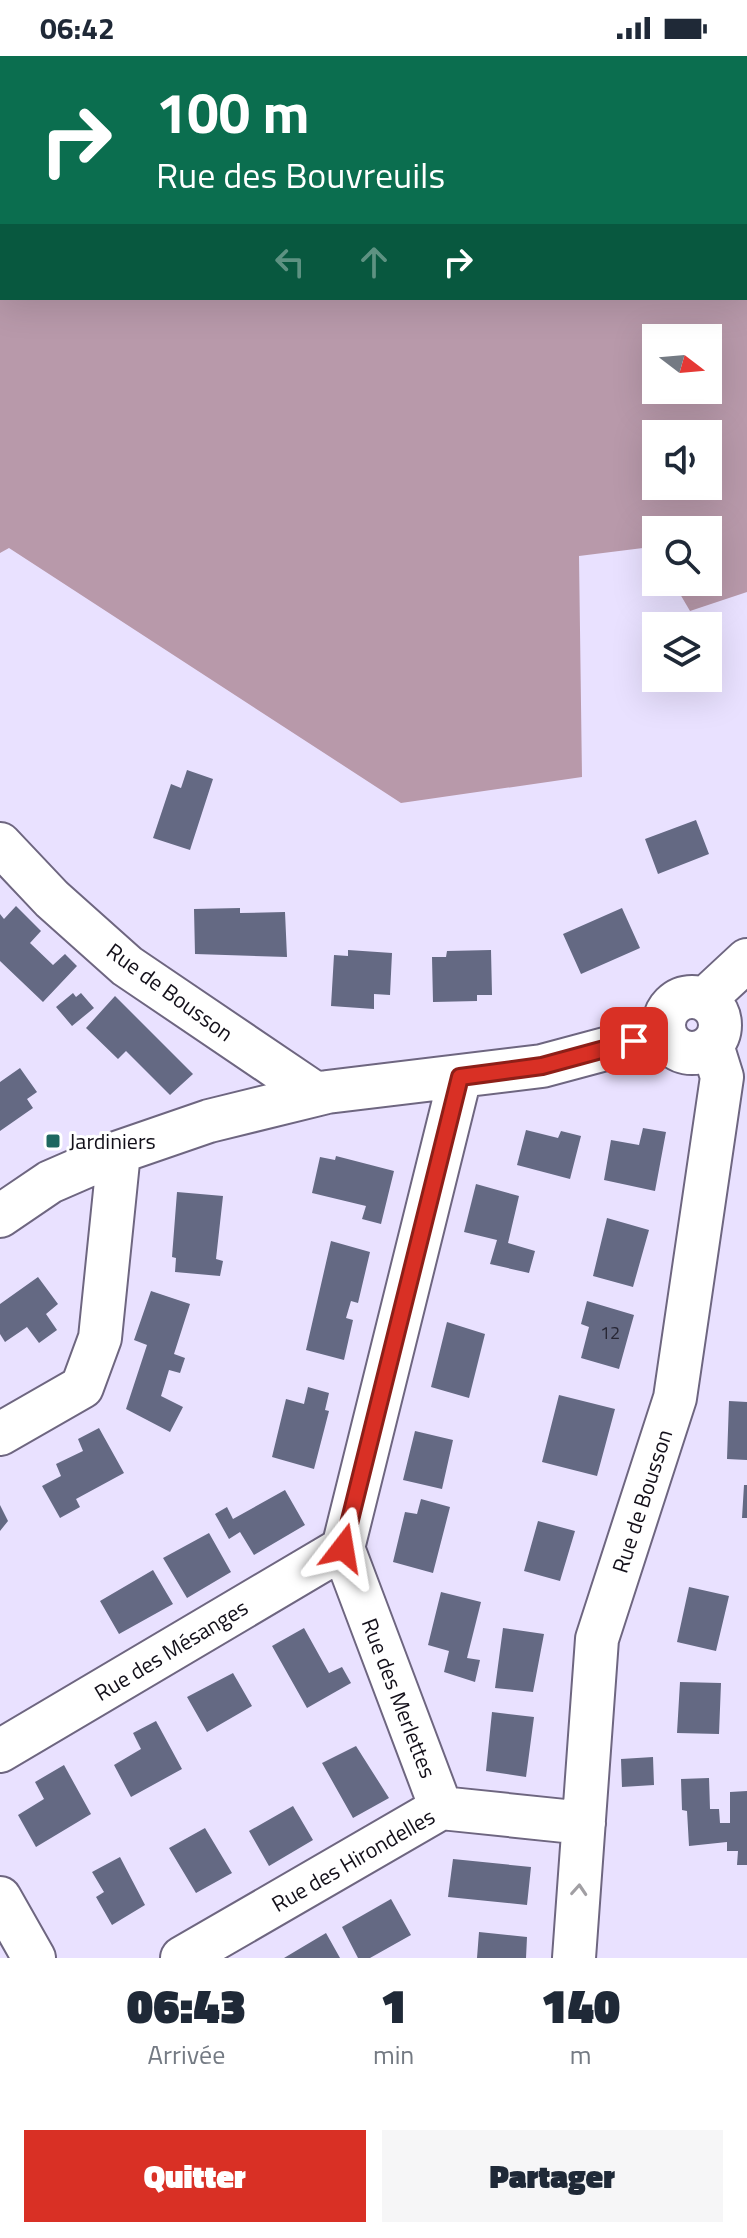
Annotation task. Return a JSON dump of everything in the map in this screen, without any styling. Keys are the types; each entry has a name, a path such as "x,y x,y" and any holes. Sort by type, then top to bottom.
{"street":[{"name":"Rue de Bousson","path":"0,844 52,899 127,966 316,1094"},
{"path":"0,1216 50,1182 119,1152 209,1121 316,1094 542,1066 665,1033 665,1015 677,1000 686,997 721,1027 747,960"},
{"name":"Rue de Bousson","path":"574,1958 597,1639 675,1398 722,1077 721,1027"},
{"path":"343,1548 460,1077"},
{"path":"0,1434 82,1387 100,1338 119,1152"},
{"name":"Rue des Mésanges","path":"0,1751 343,1548"},
{"name":"Rue des Merlettes","path":"343,1548 441,1808"},
{"name":"Rue des Hirondelles","path":"182,1958 441,1808 584,1823"},
{"path":"0,1898 34,1958"}],"shaded area":[{"path":"0,300 747,300 747,592 690,611 681,596 722,596 722,516 642,516 642,548 579,556 582,777 401,803 9,548 0,553"}],"building":[{"path":"187,770 213,779 190,850 153,838 171,784 181,788"},
{"path":"696,820 709,854 658,874 645,839"},
{"path":"16,906 41,931 30,943 53,965 65,954 77,966 43,1002 0,961 0,914 4,919"},
{"path":"240,908 240,913 285,912 287,957 195,954 194,909"},
{"path":"622,908 640,948 581,974 563,934"},
{"path":"348,950 392,953 390,995 374,994 374,1009 331,1006 334,955 348,956"},
{"path":"491,950 492,995 477,995 477,1001 433,1002 432,957 446,957 447,951"},
{"path":"73,993 76,997 81,993 94,1008 72,1026 56,1007"},
{"path":"115,996 193,1074 170,1095 126,1051 118,1059 86,1028"},
{"path":"20,1068 37,1092 27,1099 33,1108 0,1131 0,1082"},
{"path":"643,1128 666,1132 655,1191 604,1180 611,1140 639,1145"},
{"path":"526,1130 558,1138 561,1131 581,1136 570,1179 517,1165"},
{"path":"336,1156 394,1171 381,1224 362,1219 366,1206 312,1193 320,1157 335,1160"},
{"path":"476,1184 519,1196 508,1243 535,1251 529,1273 490,1264 497,1240 464,1232"},
{"path":"177,1192 223,1196 216,1259 223,1261 220,1276 175,1272 176,1258 172,1257"},
{"path":"607,1218 649,1230 633,1287 593,1276"},
{"path":"331,1241 370,1252 358,1303 351,1301 346,1318 353,1320 344,1360 306,1350"},
{"path":"38,1277 58,1304 46,1314 57,1330 39,1343 27,1327 5,1342 0,1334 0,1304"},
{"path":"151,1291 190,1304 174,1354 185,1358 180,1373 169,1370 161,1396 183,1407 170,1432 126,1409 147,1345 134,1340"},
{"path":"587,1301 634,1315 619,1369 581,1358 589,1327 581,1324"},
{"path":"447,1322 485,1334 469,1398 431,1387"},
{"path":"308,1387 329,1393 325,1410 329,1411 314,1469 272,1457 286,1399 304,1404"},
{"path":"559,1395 615,1409 597,1476 542,1462"},
{"path":"729,1401 747,1402 747,1460 727,1459"},
{"path":"99,1428 124,1473 76,1499 80,1507 60,1518 42,1486 61,1476 56,1464 83,1451 78,1439"},
{"path":"415,1431 453,1440 442,1489 403,1480"},
{"path":"744,1485 747,1485 747,1518 742,1518"},
{"path":"285,1490 305,1525 254,1555 240,1532 229,1539 215,1514 227,1507 233,1519"},
{"path":"421,1499 450,1507 433,1573 393,1562 405,1512 417,1514"},
{"path":"0,1505 8,1521 0,1531"},
{"path":"538,1521 575,1531 560,1581 524,1571"},
{"path":"209,1533 231,1572 187,1598 163,1558"},
{"path":"153,1570 173,1604 119,1634 100,1601"},
{"path":"689,1587 729,1596 716,1651 677,1642"},
{"path":"441,1592 481,1602 467,1658 480,1660 475,1682 444,1672 449,1651 428,1645"},
{"path":"304,1628 329,1673 342,1667 351,1683 307,1708 272,1646"},
{"path":"503,1628 544,1634 533,1692 495,1688"},
{"path":"233,1673 252,1706 207,1732 187,1697"},
{"path":"680,1682 721,1683 719,1734 677,1733"},
{"path":"492,1712 534,1717 526,1777 486,1771"},
{"path":"156,1721 182,1769 131,1797 114,1765 141,1749 133,1733"},
{"path":"356,1746 389,1798 353,1818 322,1763"},
{"path":"653,1757 654,1785 622,1787 621,1759"},
{"path":"64,1765 91,1814 36,1847 18,1815 44,1799 35,1782"},
{"path":"709,1778 710,1809 719,1809 720,1823 730,1823 730,1792 747,1791 747,1865 737,1865 738,1851 727,1851 727,1842 689,1846 687,1811 682,1810 681,1779"},
{"path":"293,1806 313,1840 269,1866 249,1831"},
{"path":"205,1828 232,1873 196,1893 169,1848"},
{"path":"120,1857 145,1905 112,1925 96,1897 104,1892 92,1872"},
{"path":"453,1859 531,1867 527,1905 448,1897"},
{"path":"391,1899 411,1935 370,1958 358,1958 342,1927"},
{"path":"479,1932 527,1937 526,1958 477,1958"},
{"path":"326,1933 340,1958 284,1958"}],"place":[{"name":"Jardiniers","path":"53,1141"}],"route":[{"path":"343,1548 460,1077 542,1066 634,1041"}]}
